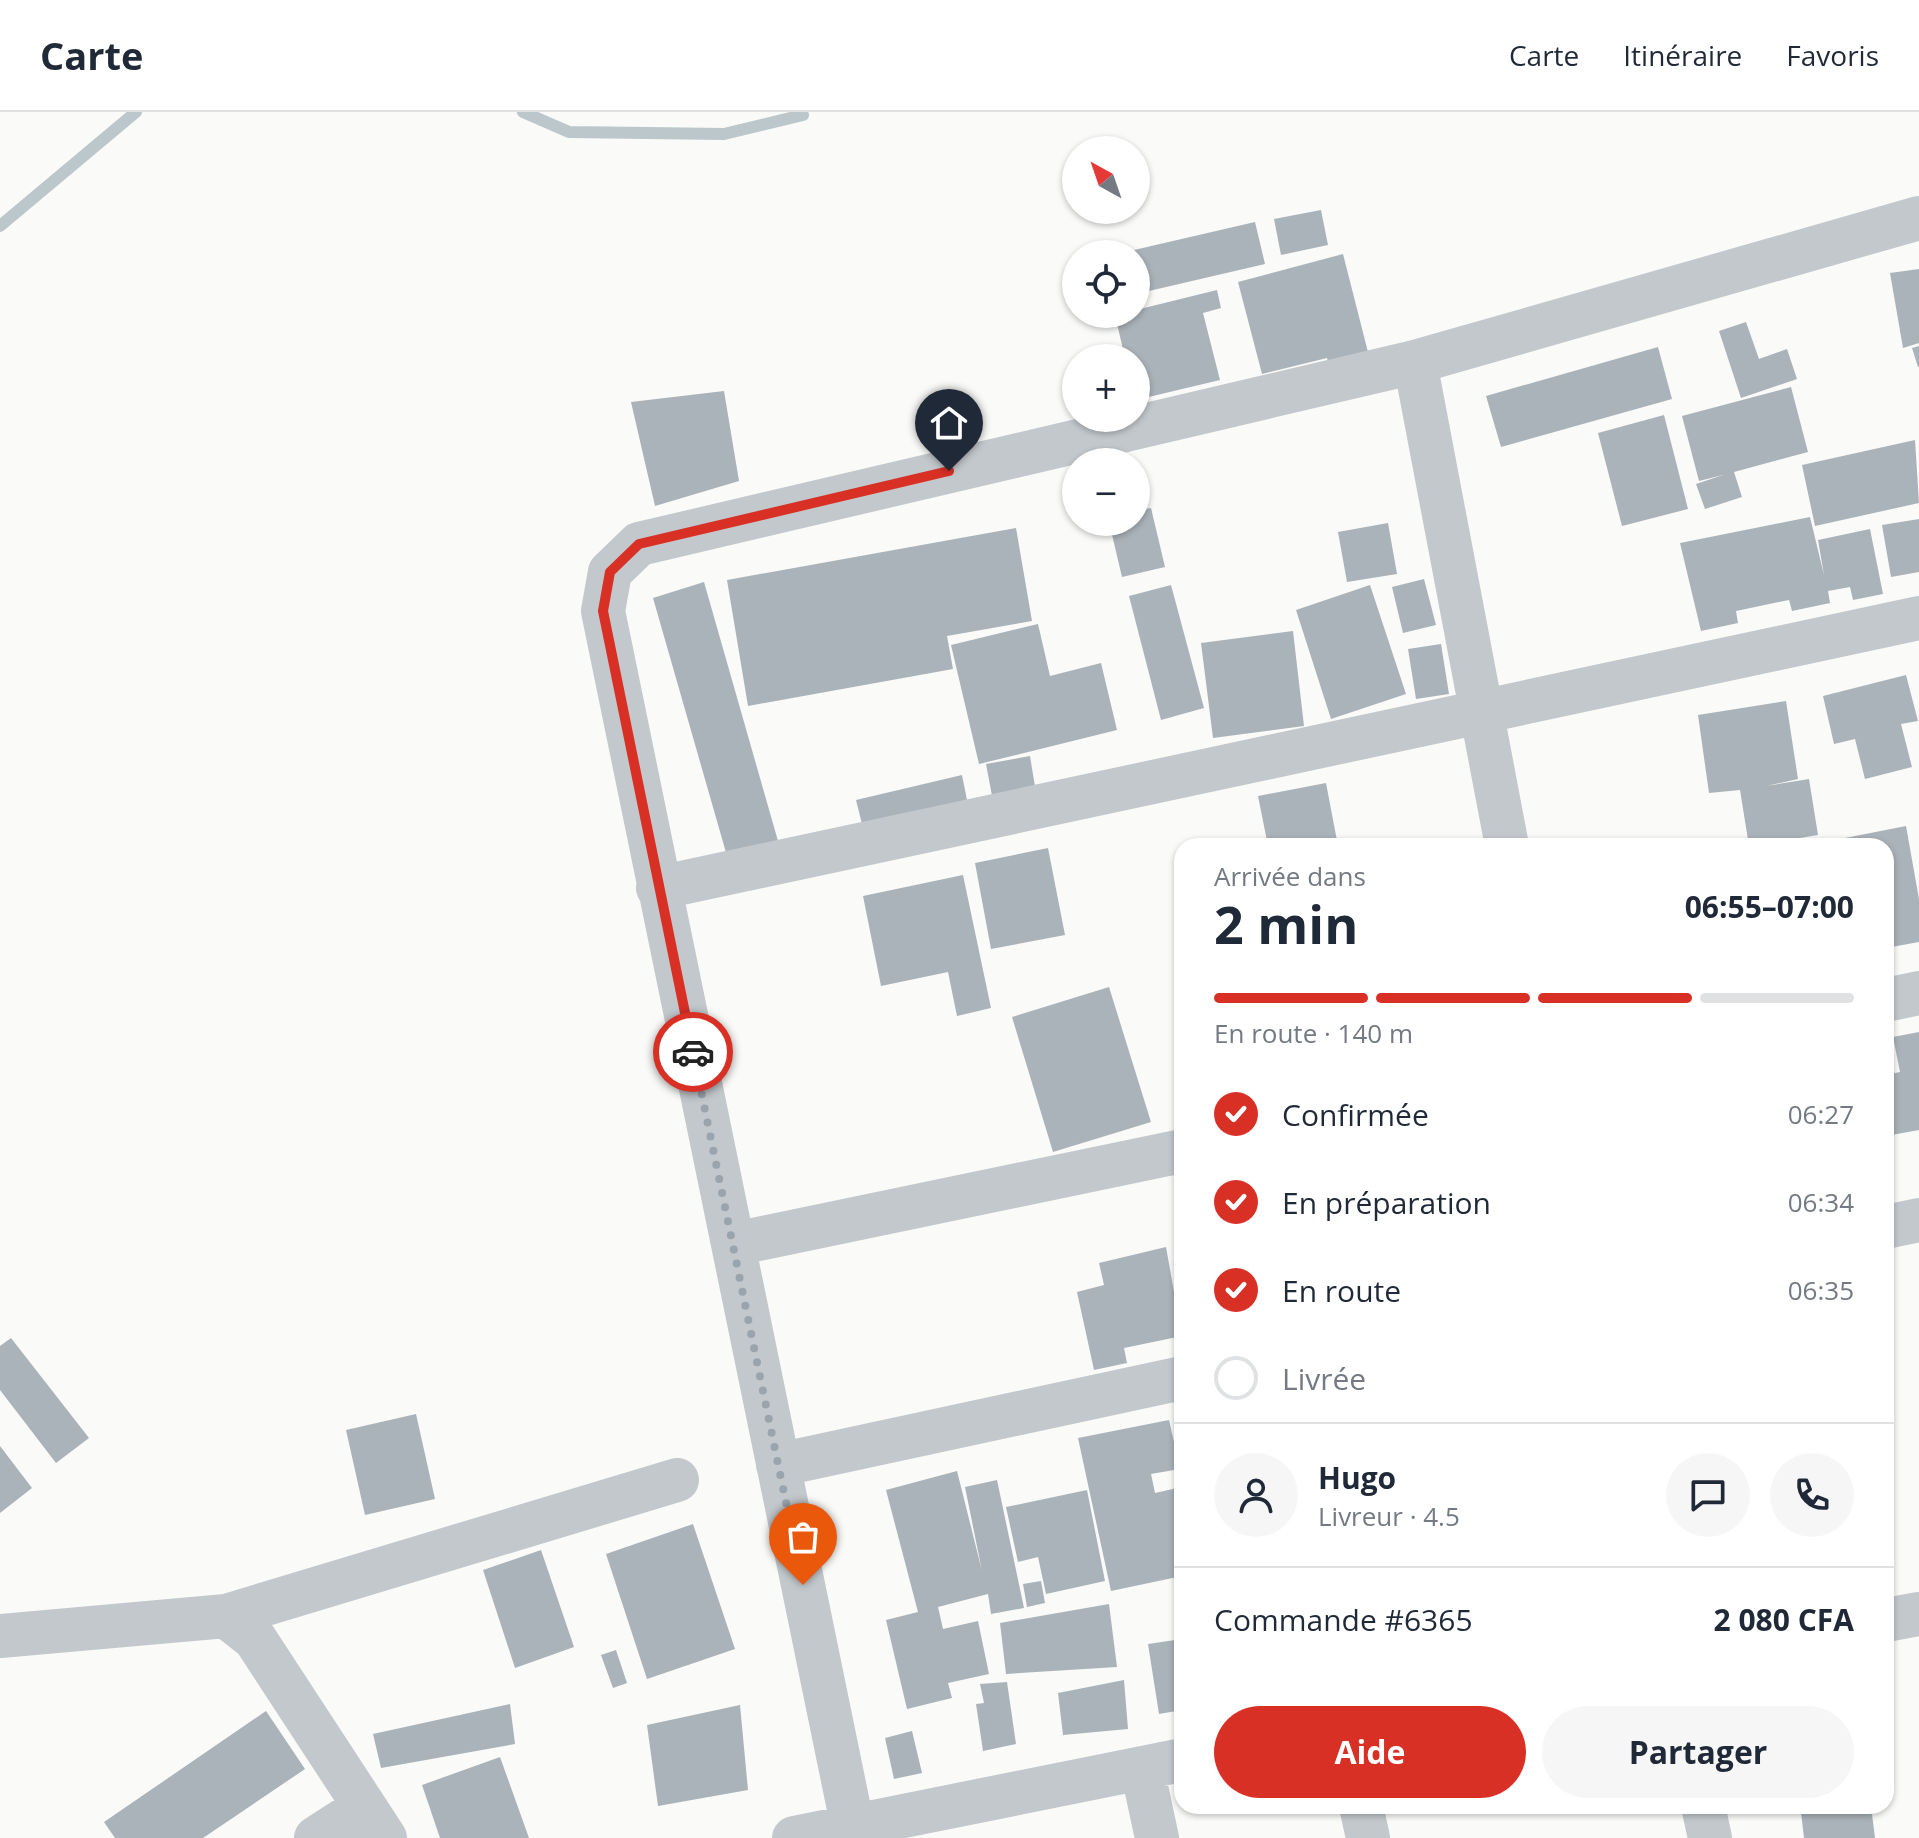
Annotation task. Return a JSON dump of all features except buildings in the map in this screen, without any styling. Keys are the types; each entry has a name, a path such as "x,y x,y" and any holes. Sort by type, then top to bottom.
{"street":[{"path":"854,1832 603,611 610,572 639,544 1415,362 1919,218"},
{"path":"1415,362 1505,838"},
{"path":"658,888 1919,618"},
{"path":"1894,998 1919,993"},
{"path":"734,1244 1174,1153"},
{"path":"1894,1225 1919,1220"},
{"path":"778,1465 1174,1380"},
{"path":"0,1636 226,1616 677,1480"},
{"path":"1894,1619 1919,1614"},
{"path":"226,1616 255,1639 375,1822 316,1838"},
{"path":"794,1838 854,1832 1162,1764 1157,1838"},
{"path":"1363,1814 1368,1838"},
{"path":"1705,1814 1710,1838"}],"waterway":[{"path":"0,226 136,112"},
{"path":"523,112 569,132 724,134 803,115"}],"way so far":[{"path":"693,1052 803,1585"}],"route":[{"path":"693,1052 603,611 610,572 639,544 949,471"}]}
